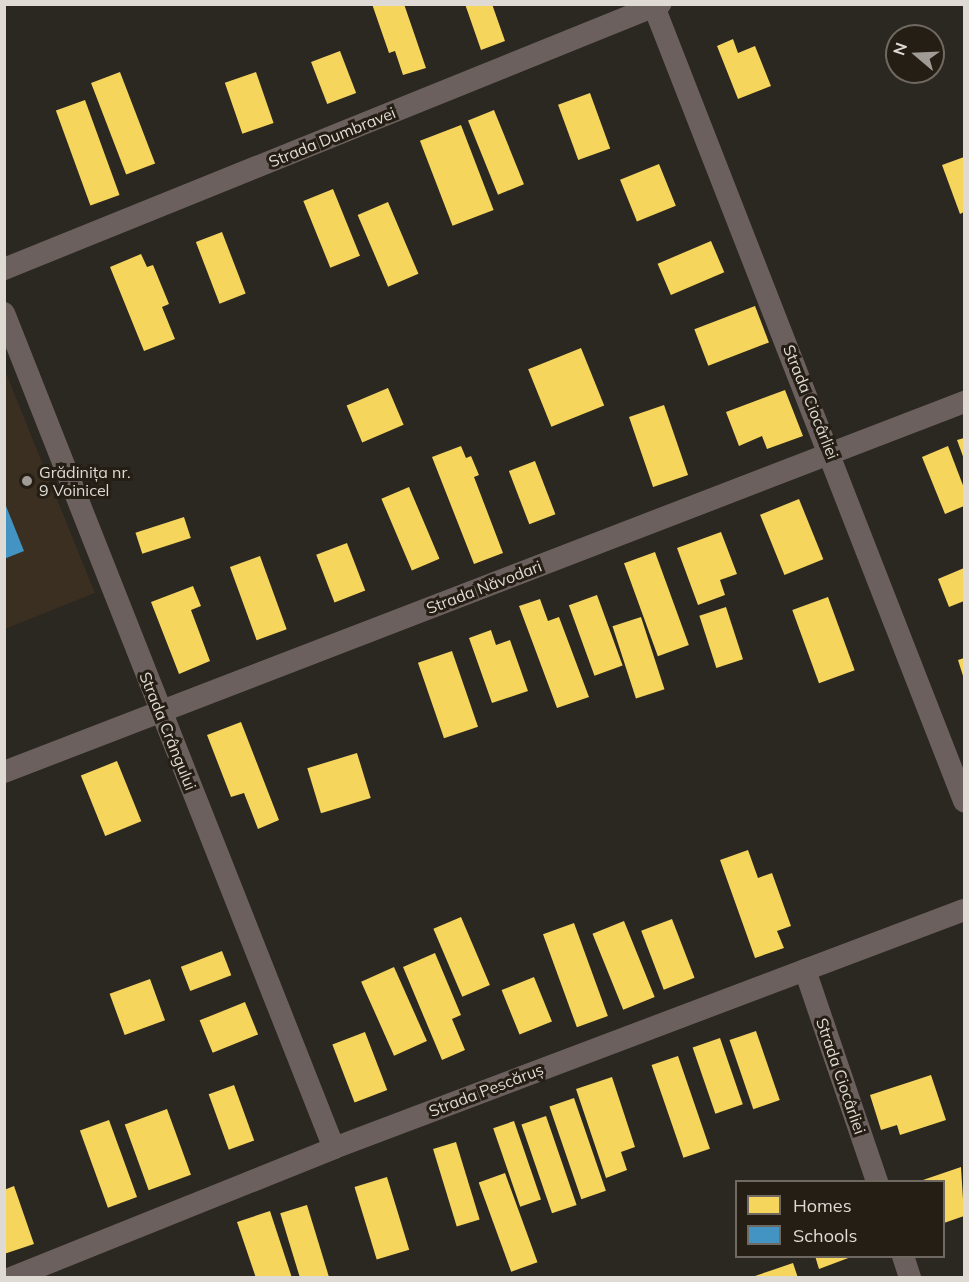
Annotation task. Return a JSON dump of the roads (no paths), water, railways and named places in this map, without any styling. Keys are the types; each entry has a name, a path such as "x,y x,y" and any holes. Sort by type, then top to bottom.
{"street":[{"name":"Strada Dumbravei","path":"4,269 656,5"},
{"name":"Strada Ciocârliei","path":"656,5 964,801"},
{"name":"Strada Crângului","path":"4,313 334,1148"},
{"name":"Strada Năvodari","path":"4,772 964,402"},
{"name":"Strada Pescăruș","path":"11,1278 334,1148 964,910"},
{"name":"Strada Ciocârliei","path":"805,970 876,1180"},
{"path":"903,1258 910,1278"}],"place":[{"name":"Grădinița nr. 9 Voinicel","path":"27,481"}]}
